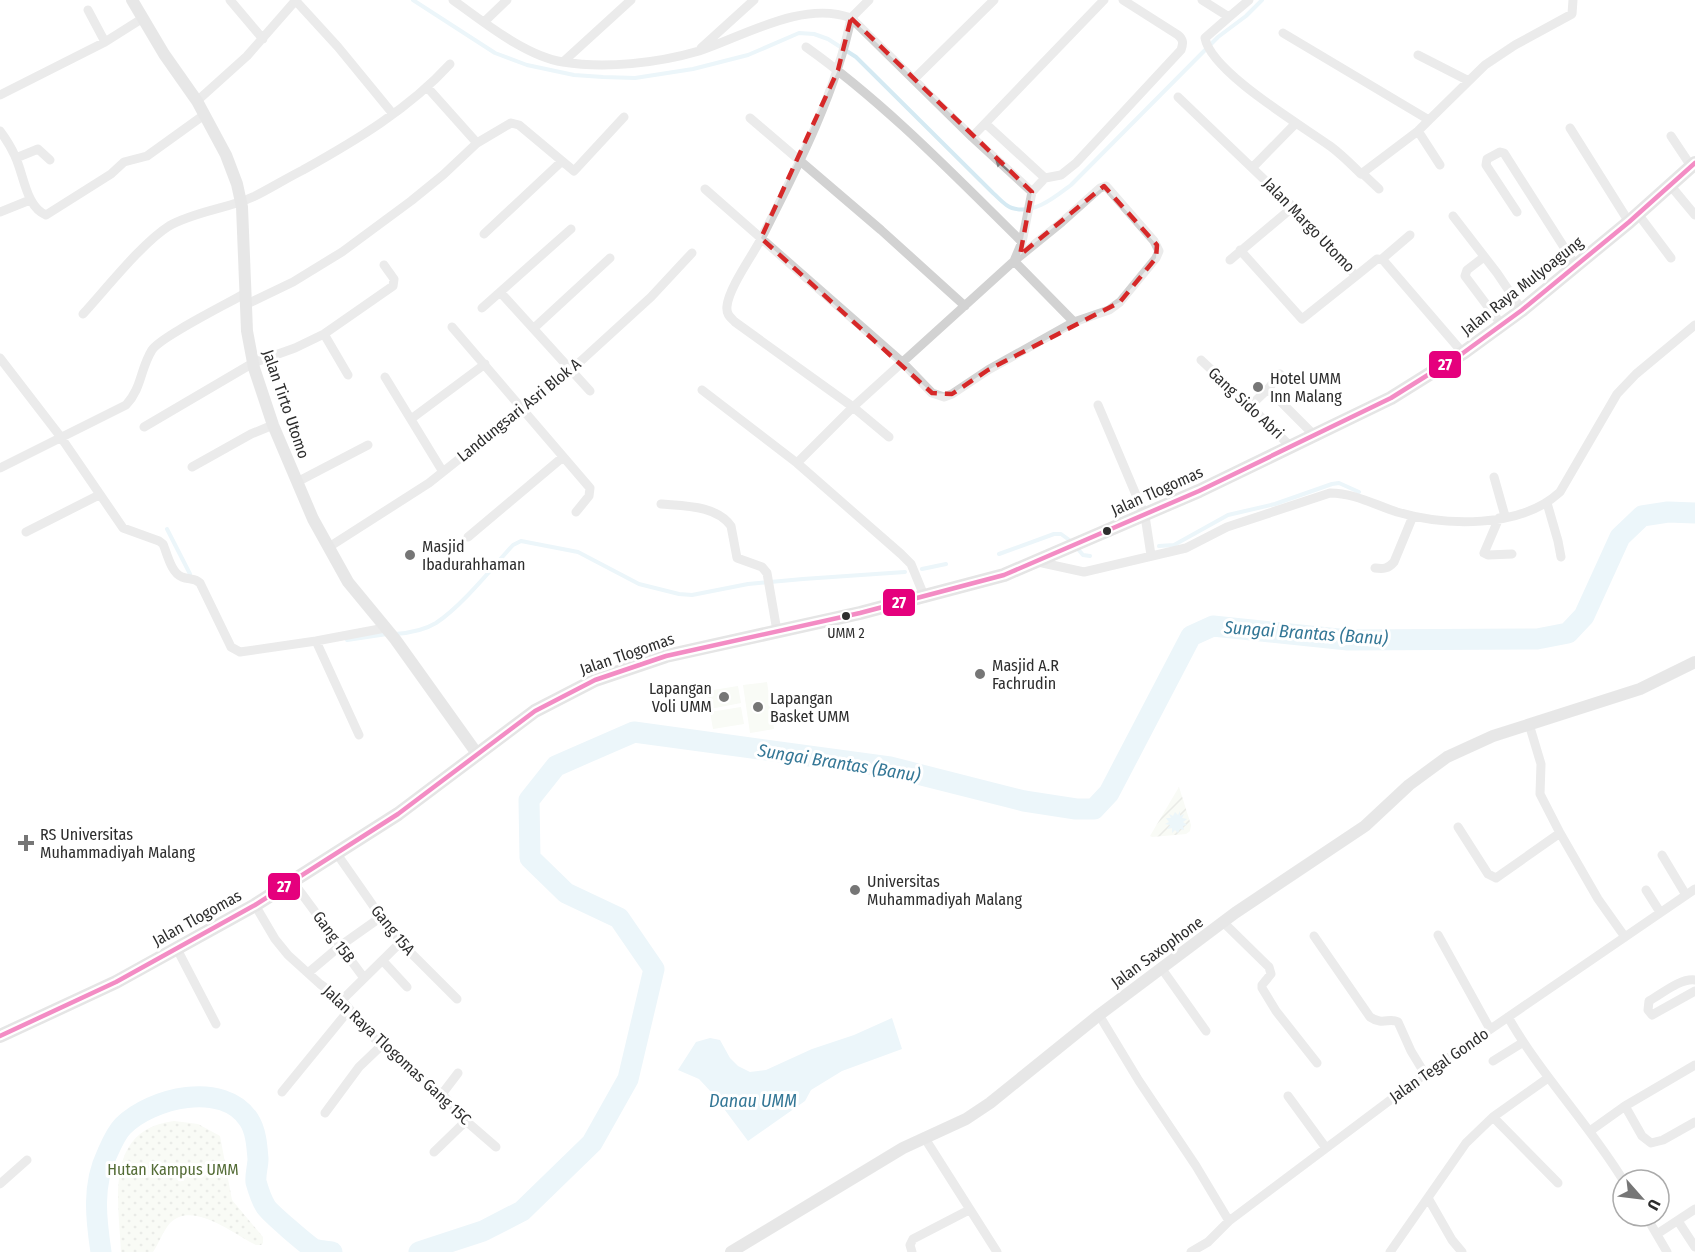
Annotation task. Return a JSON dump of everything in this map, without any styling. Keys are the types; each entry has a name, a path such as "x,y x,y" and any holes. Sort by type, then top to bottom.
{"main road":[{"name":"Jalan Tirto Utomo","path":"132,0 164,54 197,101 226,155 241,200 244,299 253,363 273,425 313,519 348,582 390,633 478,755"},
{"name":"Jalan Raya Mulyoagung","path":"1290,446 1391,398 1463,352 1522,310 1576,266 1693,164"},
{"name":"Jalan Tlogomas","path":"0,1036 116,982 255,905 398,813 535,711 596,680 666,656 925,598 1004,575 1145,516 1290,446"},
{"name":"Jalan Saxophone","path":"731,1252 881,1161 924,1137 966,1119 990,1103 1099,1015 1235,914 1365,826 1409,785 1448,757 1469,746 1529,724 1611,699 1670,676 1695,662"}],"street":[{"path":"230,0 263,39"},
{"path":"197,101 247,57 295,0 338,47 393,114"},
{"path":"453,0 534,53 563,62 613,64 645,62 697,51 795,16 830,12 851,18 1032,193"},
{"path":"484,22 507,0"},
{"path":"563,62 631,0"},
{"path":"697,51 754,0"},
{"path":"869,0 851,18 838,67 800,159 730,295 727,306 728,315 735,322 853,407 890,437"},
{"path":"914,79 994,0"},
{"path":"972,137 1104,0"},
{"path":"1014,261 1022,242 1032,193 1045,178 1061,175 1076,163 1183,45 1183,40 1178,35 1123,0"},
{"path":"1202,0 1229,16"},
{"path":"1249,0 1207,36 1205,41 1212,55 1247,87 1331,147 1378,189"},
{"path":"1362,173 1418,131 1467,80 1485,65 1515,45 1572,15 1573,0"},
{"path":"88,10 105,42"},
{"path":"0,95 105,42 143,18"},
{"path":"1283,33 1429,120"},
{"path":"806,47 838,67 922,144 1022,242"},
{"path":"1418,55 1467,80"},
{"path":"83,314 142,250 168,227 187,218 253,197 352,142 427,87 450,64"},
{"path":"427,87 477,143"},
{"name":"Jalan Margo Utomo","path":"1178,97 1293,207 1356,276 1377,259 1382,259 1463,352"},
{"path":"0,131 16,158 30,200 43,214 50,214 111,174 124,162 147,156 204,115"},
{"path":"0,468 126,405 138,388 146,360 155,345 244,299 293,282 342,252 419,195 477,143 511,123 515,123 572,171 624,117"},
{"path":"750,118 800,159 965,306"},
{"path":"986,123 1045,178"},
{"path":"1253,167 1296,123"},
{"path":"1570,128 1633,218 1671,258"},
{"path":"1418,131 1440,165"},
{"path":"1671,136 1693,164"},
{"path":"16,158 38,149 50,160"},
{"path":"1517,212 1486,165 1487,159 1500,152 1505,154 1576,266"},
{"path":"484,234 561,162"},
{"path":"1670,185 1695,215"},
{"path":"705,189 903,363 932,393 944,397 1074,322 1108,310 1120,302 1156,258 1159,251 1154,241 1108,188 1104,186 1100,188 1049,234 1014,261 903,363 853,407 797,463"},
{"path":"0,212 30,200"},
{"path":"1230,260 1293,207"},
{"path":"1453,216 1522,310"},
{"path":"482,308 571,229"},
{"path":"1382,259 1410,235"},
{"path":"1240,250 1302,319 1356,276"},
{"name":"Landungsari Asri Blok A","path":"329,547 443,472 571,370 651,297 692,253"},
{"path":"1484,257 1467,270 1465,276 1501,324"},
{"path":"534,328 610,258"},
{"path":"1014,261 1074,322"},
{"path":"144,427 253,363 295,348 324,334 393,286 394,279 384,265"},
{"path":"500,292 590,391"},
{"path":"1038,562 1084,572 1186,548 1239,523 1330,493 1340,493 1413,516 1451,522 1526,512 1547,503 1560,492 1617,394 1636,374 1695,325"},
{"path":"452,327 590,488 591,492 576,512"},
{"path":"324,334 348,375"},
{"path":"0,358 60,436 123,528 159,541 163,544 175,572 200,583 235,650 317,644 390,633"},
{"name":"Gang Sido Abri","path":"1201,360 1290,446"},
{"path":"411,419 485,364"},
{"path":"1250,406 1280,374"},
{"path":"385,377 443,472"},
{"path":"1268,389 1313,435"},
{"path":"702,390 797,463 902,554 911,564 925,598"},
{"path":"1098,405 1145,516 1151,555"},
{"path":"192,467 251,434 273,425"},
{"path":"297,482 368,445"},
{"path":"468,537 563,457"},
{"path":"1494,477 1502,502 1502,517 1484,553 1488,555 1512,554"},
{"path":"26,532 99,495"},
{"path":"1547,503 1561,556"},
{"path":"661,504 704,509 723,518 730,526 737,558 765,569 777,631"},
{"path":"1375,568 1390,567 1394,562 1413,516"},
{"path":"317,644 359,735"},
{"path":"1529,724 1541,764 1540,794 1593,890 1625,937"},
{"path":"1458,827 1488,874 1496,878 1560,833"},
{"name":"Gang 15A","path":"337,854 381,917 409,951 457,999"},
{"path":"1662,855 1686,895"},
{"name":"Gang 15B","path":"293,882 364,978 402,941"},
{"name":"Jalan Tegal Gondo","path":"1191,1252 1208,1242 1229,1221 1425,1074 1695,889"},
{"path":"1646,890 1660,912"},
{"name":"Jalan Raya Tlogomas Gang 15C","path":"255,905 275,939 288,955 342,1000 382,1045 442,1095 466,1121 496,1147"},
{"path":"308,973 340,946 381,917"},
{"path":"1224,923 1269,967 1271,974 1262,988 1276,1011 1317,1063"},
{"path":"1438,935 1490,1029"},
{"path":"1314,936 1370,1017 1382,1022 1394,1020 1398,1022 1411,1052 1425,1074"},
{"path":"177,948 216,1024"},
{"path":"383,961 407,987"},
{"path":"1162,969 1206,1031"},
{"path":"342,1000 364,978"},
{"path":"1695,980 1689,979 1649,1001 1648,1010 1652,1015 1695,992"},
{"path":"282,1092 349,1010"},
{"path":"1099,1015 1229,1221"},
{"path":"1508,1017 1522,1043 1590,1131 1615,1168"},
{"path":"1494,1060 1522,1043"},
{"path":"325,1113 359,1067 382,1045"},
{"path":"1590,1131 1625,1106 1695,1065"},
{"path":"442,1095 458,1073"},
{"path":"1394,1251 1455,1157 1493,1118 1548,1078"},
{"path":"1288,1096 1326,1148"},
{"path":"1625,1106 1642,1136 1651,1143 1663,1140 1695,1122"},
{"path":"1493,1118 1558,1183"},
{"path":"434,1152 466,1121"},
{"path":"924,1137 997,1252"},
{"path":"0,1184 27,1160"},
{"path":"1428,1198 1452,1240 1462,1252"},
{"path":"1657,1234 1695,1209"},
{"path":"912,1252 910,1245 913,1239 969,1210"},
{"path":"1678,1221 1695,1247"},
{"path":"1653,1228 1667,1252"},
{"path":"1208,1242 1215,1252"}],"highlighted area":[{"path":"851,18 1032,192 1020,255 1104,186 1157,245 1156,258 1120,302 988,370 952,394 932,393 761,238 838,70"}],"green space":[{"name":"Lapangan Basket UMM","path":"767,682 774,729 750,733 743,685"},
{"name":"Lapangan Voli UMM","path":"738,686 741,703 710,709 707,691"},
{"name":"Lapangan Voli UMM","path":"741,707 744,724 713,729 710,712"},
{"path":"1179,787 1191,825 1190,831 1186,834 1150,836"},
{"name":"Hutan Kampus UMM","path":"174,1121 198,1124 220,1136 232,1200 263,1237 261,1245 256,1245 213,1221 190,1215 179,1217 170,1223 153,1252 121,1252 118,1191 120,1171 126,1153 135,1138 151,1127"}],"water":[{"path":"1180,811 1180,816 1184,814 1182,818 1187,819 1183,822 1187,825 1183,826 1184,830 1180,829 1178,833 1175,830 1172,833 1172,828 1167,829 1170,825 1165,824 1169,822 1166,818 1171,818 1169,814 1173,816 1175,812 1178,815"},
{"name":"Danau UMM","path":"892,1018 902,1049 842,1071 811,1090 805,1101 748,1141 699,1079 678,1070 696,1042 710,1038 720,1040 730,1058 738,1066 750,1072 766,1070 812,1049 854,1035"}],"waterway":[{"path":"413,0 495,53 527,65 574,75 635,78 693,69 748,55 799,33 814,34 828,39 856,57 1002,202 1020,210 1044,204 1071,185 1218,37 1246,16 1262,0"},
{"path":"1159,546 1174,545 1228,515 1275,504 1332,484 1339,483 1359,492"},
{"name":"Sungai Brantas (Banu)","path":"419,1252 483,1231 522,1211 592,1143 628,1079 654,969 619,918 566,893 530,858 529,800 556,766 634,732 890,767 1024,801 1076,809 1094,809 1109,793 1191,636 1213,626 1348,640 1537,639 1568,633 1584,616 1620,537 1642,516 1668,512 1695,513"},
{"path":"167,529 190,574"},
{"path":"999,554 1054,534 1061,534 1072,542"},
{"path":"395,634 426,628 446,616 513,545 521,541 578,552 639,584 679,594 692,595 748,584 905,572"},
{"path":"1077,548 1083,555 1090,556"},
{"path":"922,569 946,564"},
{"path":"347,640 387,634"},
{"name":"Sungai Brantas (Banu)","path":"101,1252 97,1190 102,1166 118,1132 135,1116 168,1101 205,1097 222,1100 237,1108 249,1120 255,1134 257,1149 256,1182 266,1207 314,1249 332,1252"}],"transit line":[{"name":"27","path":"0,1036 116,982 255,905 398,814 535,711 595,680 666,656 860,613 1004,575 1199,491 1391,398 1463,353 1522,310 1629,222 1695,163"}],"place":[{"name":"Hotel UMM Inn Malang","path":"1258,387"},
{"name":"Masjid Ibadurahhaman","path":"410,555"},
{"name":"UMM 2","path":"846,616"},
{"name":"Masjid A.R Fachrudin","path":"980,674"},
{"name":"Lapangan Voli UMM","path":"724,697"},
{"name":"Lapangan Basket UMM","path":"758,707"},
{"name":"RS Universitas Muhammadiyah Malang","path":"26,843"},
{"name":"Universitas Muhammadiyah Malang","path":"855,890"}]}
